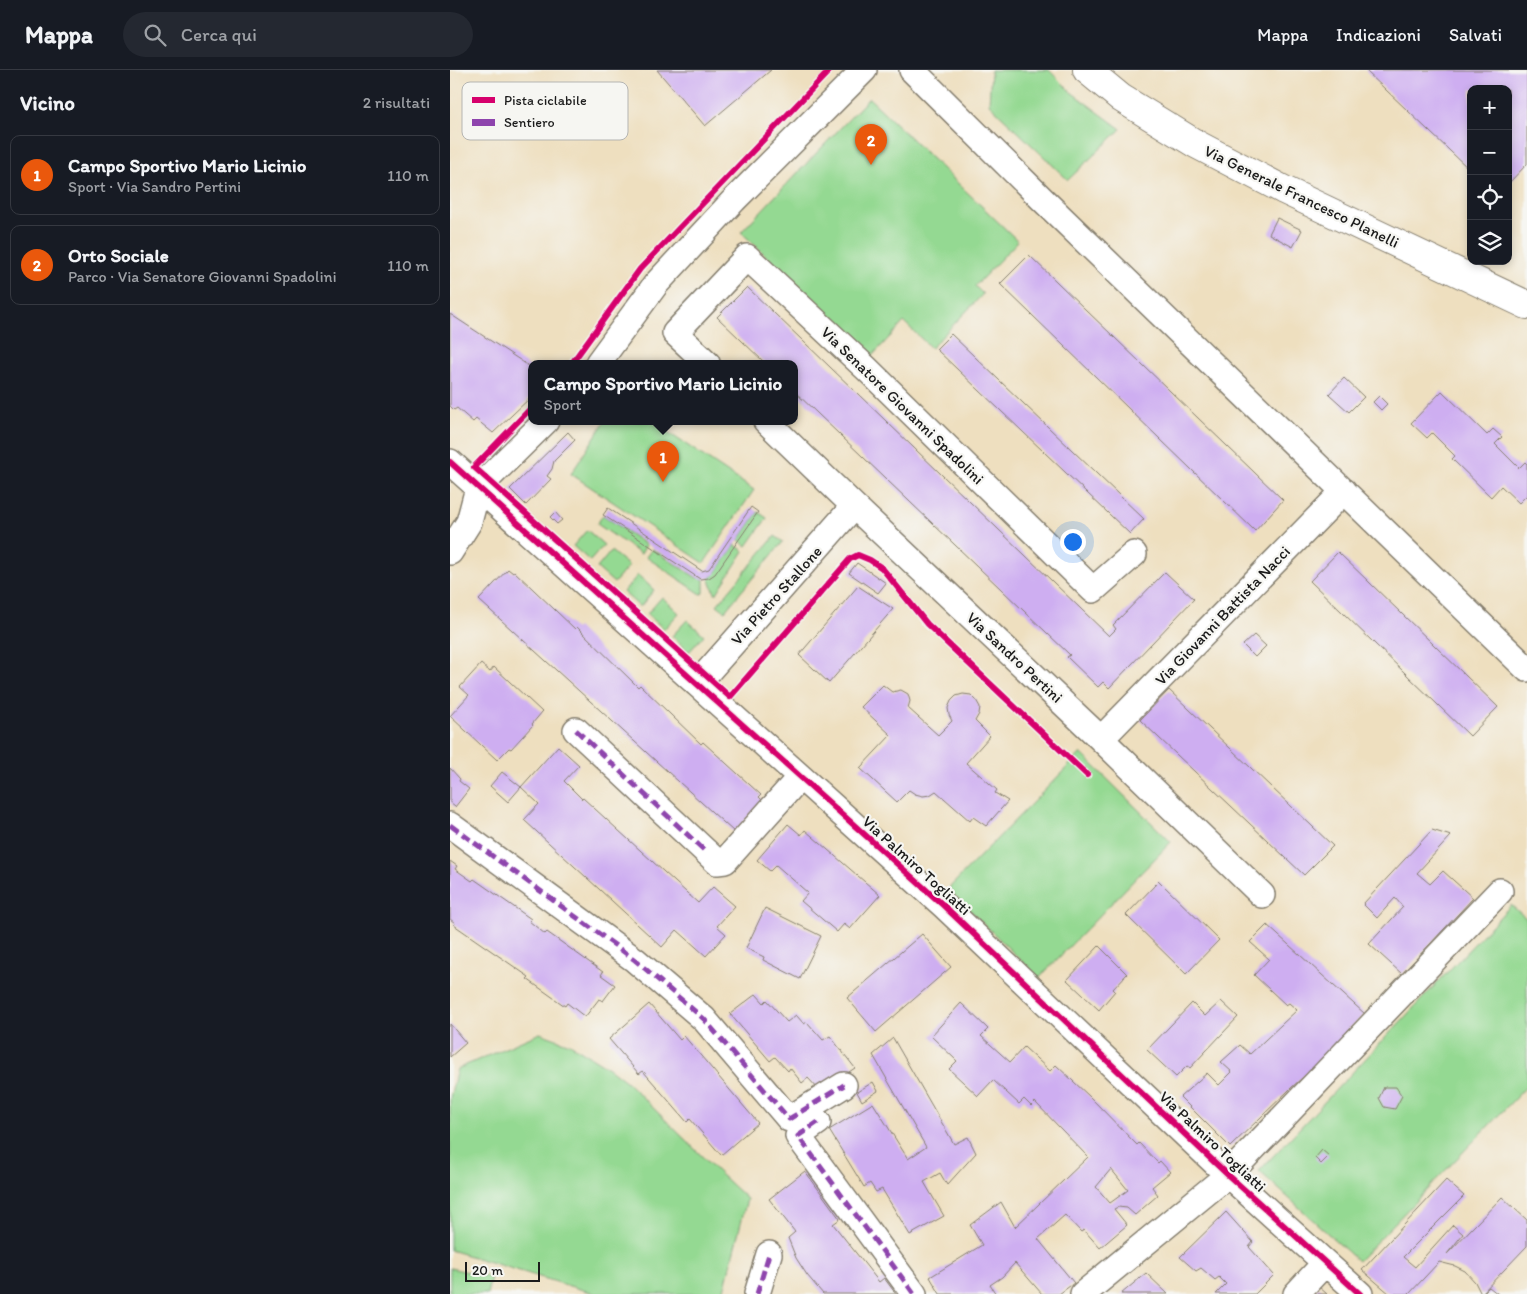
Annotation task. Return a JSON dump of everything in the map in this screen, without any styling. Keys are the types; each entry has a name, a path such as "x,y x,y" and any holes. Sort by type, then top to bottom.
{"street":[{"path":"600,360 656,284 728,206 864,70"},
{"path":"912,70 1042,199 1527,669"},
{"name":"Via Generale Francesco Planelli","path":"1087,70 1121,98 1196,144 1284,190 1527,305"},
{"name":"Via Senatore Giovanni Spadolini","path":"703,360 676,333 747,257 867,369 1093,590 1134,554"},
{"path":"450,552 469,522 478,488 542,425"},
{"name":"Via Sandro Pertini","path":"770,425 1101,738 1262,895"},
{"name":"Via Palmiro Togliatti","path":"450,462 942,905 1228,1175 1360,1294"},
{"name":"Via Giovanni Battista Nacci","path":"1101,738 1344,491"},
{"name":"Via Pietro Stallone","path":"697,684 854,506"},
{"path":"576,730 717,862 725,861 800,777"},
{"path":"450,825 635,960 704,1019 789,1119 844,1085"},
{"path":"1083,1294 1228,1175 1500,891"},
{"path":"818,1122 798,1136 914,1294"},
{"path":"757,1294 769,1254"},
{"path":"1296,1294 1325,1263"}],"green space":[{"path":"991,70 1049,70 1071,92 1121,129 1068,180 989,104"},
{"path":"869,98 1018,241 975,286 983,294 931,348 904,322 871,357 741,232"},
{"path":"602,425 657,425 754,490 704,563 571,474"},
{"path":"758,512 767,518 747,546 739,540"},
{"path":"603,515 646,545 641,554 597,524"},
{"path":"587,530 604,545 590,561 573,546"},
{"path":"775,536 783,542 725,611 717,605"},
{"path":"735,545 744,551 717,593 715,593 709,578 715,574"},
{"path":"652,549 697,578 704,579 704,593 701,594 646,557"},
{"path":"611,551 629,566 614,583 597,568"},
{"path":"638,575 654,590 640,607 623,592"},
{"path":"662,597 679,613 664,629 647,614"},
{"path":"687,620 704,635 689,652 672,636"},
{"path":"1081,753 1171,842 1039,978 948,889"},
{"path":"1511,905 1527,919 1527,1086 1358,1261 1259,1171"},
{"path":"540,1033 570,1044 609,1068 627,1082 747,1199 723,1294 596,1294 450,1250 450,1098 457,1069"},
{"path":"450,1268 491,1277 487,1294 450,1294"}],"building":[{"path":"657,70 771,70 705,126"},
{"path":"1365,70 1527,70 1527,164 1512,180 1512,85 1467,85 1467,167"},
{"path":"1277,218 1302,230 1293,247 1269,234"},
{"path":"1029,255 1283,500 1255,531 1000,284"},
{"path":"747,287 1109,636 1116,629 1113,625 1165,572 1194,599 1109,688 1103,682 1098,687 1067,657 1070,655 798,395 798,360 762,360 717,317"},
{"path":"450,314 528,365 528,400 493,433 476,419 473,422 457,408 454,410 450,406"},
{"path":"951,334 1144,519 1130,534 936,349"},
{"path":"1344,378 1364,397 1349,412 1329,394"},
{"path":"1442,391 1487,435 1493,429 1502,437 1495,444 1519,468 1525,462 1527,464 1527,495 1519,503 1501,486 1491,497 1452,459 1455,456 1432,433 1427,438 1411,423"},
{"path":"1379,396 1387,404 1381,410 1373,402"},
{"path":"568,432 575,440 554,461 552,469 547,476 551,479 526,505 510,489"},
{"path":"751,507 758,512 715,574 709,578 700,579 603,515 608,508 702,571 709,569"},
{"path":"555,512 562,520 557,524 550,517"},
{"path":"1338,552 1498,707 1470,736 1310,581"},
{"path":"857,563 886,583 878,593 849,573"},
{"path":"508,569 513,573 514,571 575,629 577,627 638,687 640,685 701,744 703,742 761,795 759,797 763,801 734,832 479,600"},
{"path":"858,586 893,609 829,683 799,655"},
{"path":"1254,635 1266,646 1255,657 1243,645"},
{"path":"481,664 490,672 494,667 542,712 511,749 509,748 497,760 450,716 469,695 460,687"},
{"path":"883,685 892,692 901,690 908,694 910,701 908,708 938,735 952,721 948,708 956,696 963,694 971,695 976,700 980,707 975,721 990,736 966,763 997,790 995,793 1008,801 986,826 973,817 970,821 936,791 930,795 923,796 909,790 897,802 860,768 891,735 861,707"},
{"path":"1169,690 1333,846 1304,875 1140,720"},
{"path":"558,746 579,765 564,781 582,799 698,903 713,887 735,906 717,926 726,934 706,956 677,930 662,947 524,820 539,804 521,787"},
{"path":"450,768 460,779 459,781 469,789 455,807 450,803"},
{"path":"502,772 521,787 508,802 490,786"},
{"path":"788,824 801,835 805,830 880,895 850,929 844,924 837,932 801,901 808,893 776,865 770,871 757,860"},
{"path":"1432,830 1451,836 1417,873 1430,884 1443,871 1473,898 1402,974 1369,944 1403,907 1395,898 1377,918 1363,904"},
{"path":"450,861 457,866 455,869 472,881 474,879 531,919 529,921 545,934 547,932 603,972 601,975 615,985 603,1001 599,999 585,1017 567,1003 565,1006 527,979 529,977 454,925 455,923 450,919"},
{"path":"1159,881 1219,940 1186,974 1126,915"},
{"path":"765,908 821,936 800,979 763,960 764,957 746,948"},
{"path":"1267,925 1365,1014 1347,1031 1350,1034 1230,1147 1180,1097 1207,1073 1219,1085 1232,1072 1221,1062 1240,1045 1250,1054 1297,1010 1289,1003 1286,1005 1254,975 1269,959 1250,942"},
{"path":"922,934 951,967 876,1032 847,998"},
{"path":"1099,946 1127,974 1113,989 1115,991 1099,1010 1067,980"},
{"path":"756,994 764,1003 767,1000 787,1022 796,1015 804,1024 807,1022 823,1040 830,1036 855,1068 820,1091 808,1078 802,1083 790,1068 788,1071 775,1057 770,1061 730,1014"},
{"path":"1221,1001 1238,1017 1190,1068 1187,1066 1176,1077 1147,1050 1192,1003 1205,1016"},
{"path":"961,1003 988,1029 981,1036 1010,1062 1024,1047 1050,1071 1056,1065 1137,1145 1139,1143 1158,1163 1160,1161 1170,1172 1152,1187 1158,1195 1135,1215 1127,1208 1118,1207 1114,1209 1127,1225 1100,1248 1084,1230 1081,1232 1065,1215 1038,1239 1074,1283 1059,1294 1042,1294 1015,1263 1002,1277 990,1285 996,1294 940,1294 930,1277 982,1245 970,1225 1001,1202 1015,1227 1088,1157 1035,1102 1031,1106 1024,1099 1019,1104 993,1080 978,1096 949,1069 957,1061 931,1036","holes":["1111,1169 1128,1190 1110,1203 1096,1187"]},
{"path":"649,1004 680,1040 684,1036 758,1123 721,1155 690,1119 687,1122 643,1071 639,1074 609,1039"},
{"path":"450,1024 466,1043 450,1057"},
{"path":"893,1038 954,1144 968,1137 976,1153 947,1185 940,1173 924,1182 944,1216 910,1235 882,1189 876,1192 870,1183 864,1187 829,1130 873,1103 908,1159 926,1147 873,1055"},
{"path":"873,1082 878,1091 862,1101 857,1092"},
{"path":"1384,1087 1396,1087 1402,1096 1395,1109 1384,1107 1379,1098"},
{"path":"1322,1150 1329,1156 1321,1164 1315,1158"},
{"path":"805,1171 840,1219 833,1224 879,1282 884,1278 896,1294 823,1294 807,1275 796,1258 788,1238 795,1232 769,1199"},
{"path":"1446,1180 1464,1196 1403,1257 1415,1267 1453,1225 1463,1234 1447,1254 1502,1197 1527,1220 1527,1246 1481,1294 1475,1282 1465,1271 1439,1262 1409,1294 1390,1294 1362,1270"},
{"path":"1226,1212 1253,1242 1249,1247 1274,1275 1255,1294 1216,1294 1226,1284 1219,1277 1215,1280 1201,1268 1196,1271 1180,1257"},
{"path":"1146,1273 1168,1294 1121,1294"},
{"path":"1319,1287 1327,1294 1312,1294"},
{"path":"1489,1287 1498,1294 1482,1294"}],"marked path":[{"path":"576,730 705,851"},
{"path":"450,825 635,960 704,1019 789,1119 844,1085"},
{"path":"818,1122 798,1136 914,1294"},
{"path":"757,1294 769,1254"}],"cycle path":[{"path":"574,360 640,269 830,70"},
{"path":"528,411 474,467 730,697 850,559 858,555 882,568 927,624 1087,775"},
{"path":"450,462 943,905 1228,1175 1360,1294"}],"place":[{"name":"Orto Sociale","path":"871,165"},
{"name":"Campo Sportivo Mario Licinio","path":"663,482"}]}
